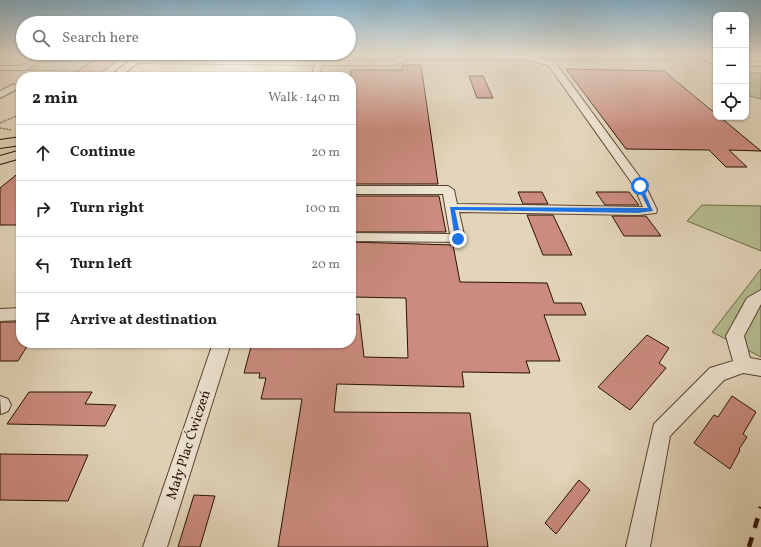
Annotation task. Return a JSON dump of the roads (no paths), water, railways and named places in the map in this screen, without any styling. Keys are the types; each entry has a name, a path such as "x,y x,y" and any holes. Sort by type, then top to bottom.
{"street":[{"path":"452,208 651,210 640,186 564,81"},
{"path":"0,95 14,87"},
{"path":"356,190 448,190 458,239 356,237"},
{"path":"638,547 661,431 717,374 752,366 735,336 753,302 761,296"},
{"path":"0,315 16,314"},
{"name":"Mały Plac Ćwiczeń","path":"155,547 220,348"}],"railway":[{"path":"749,547 761,507"}]}
